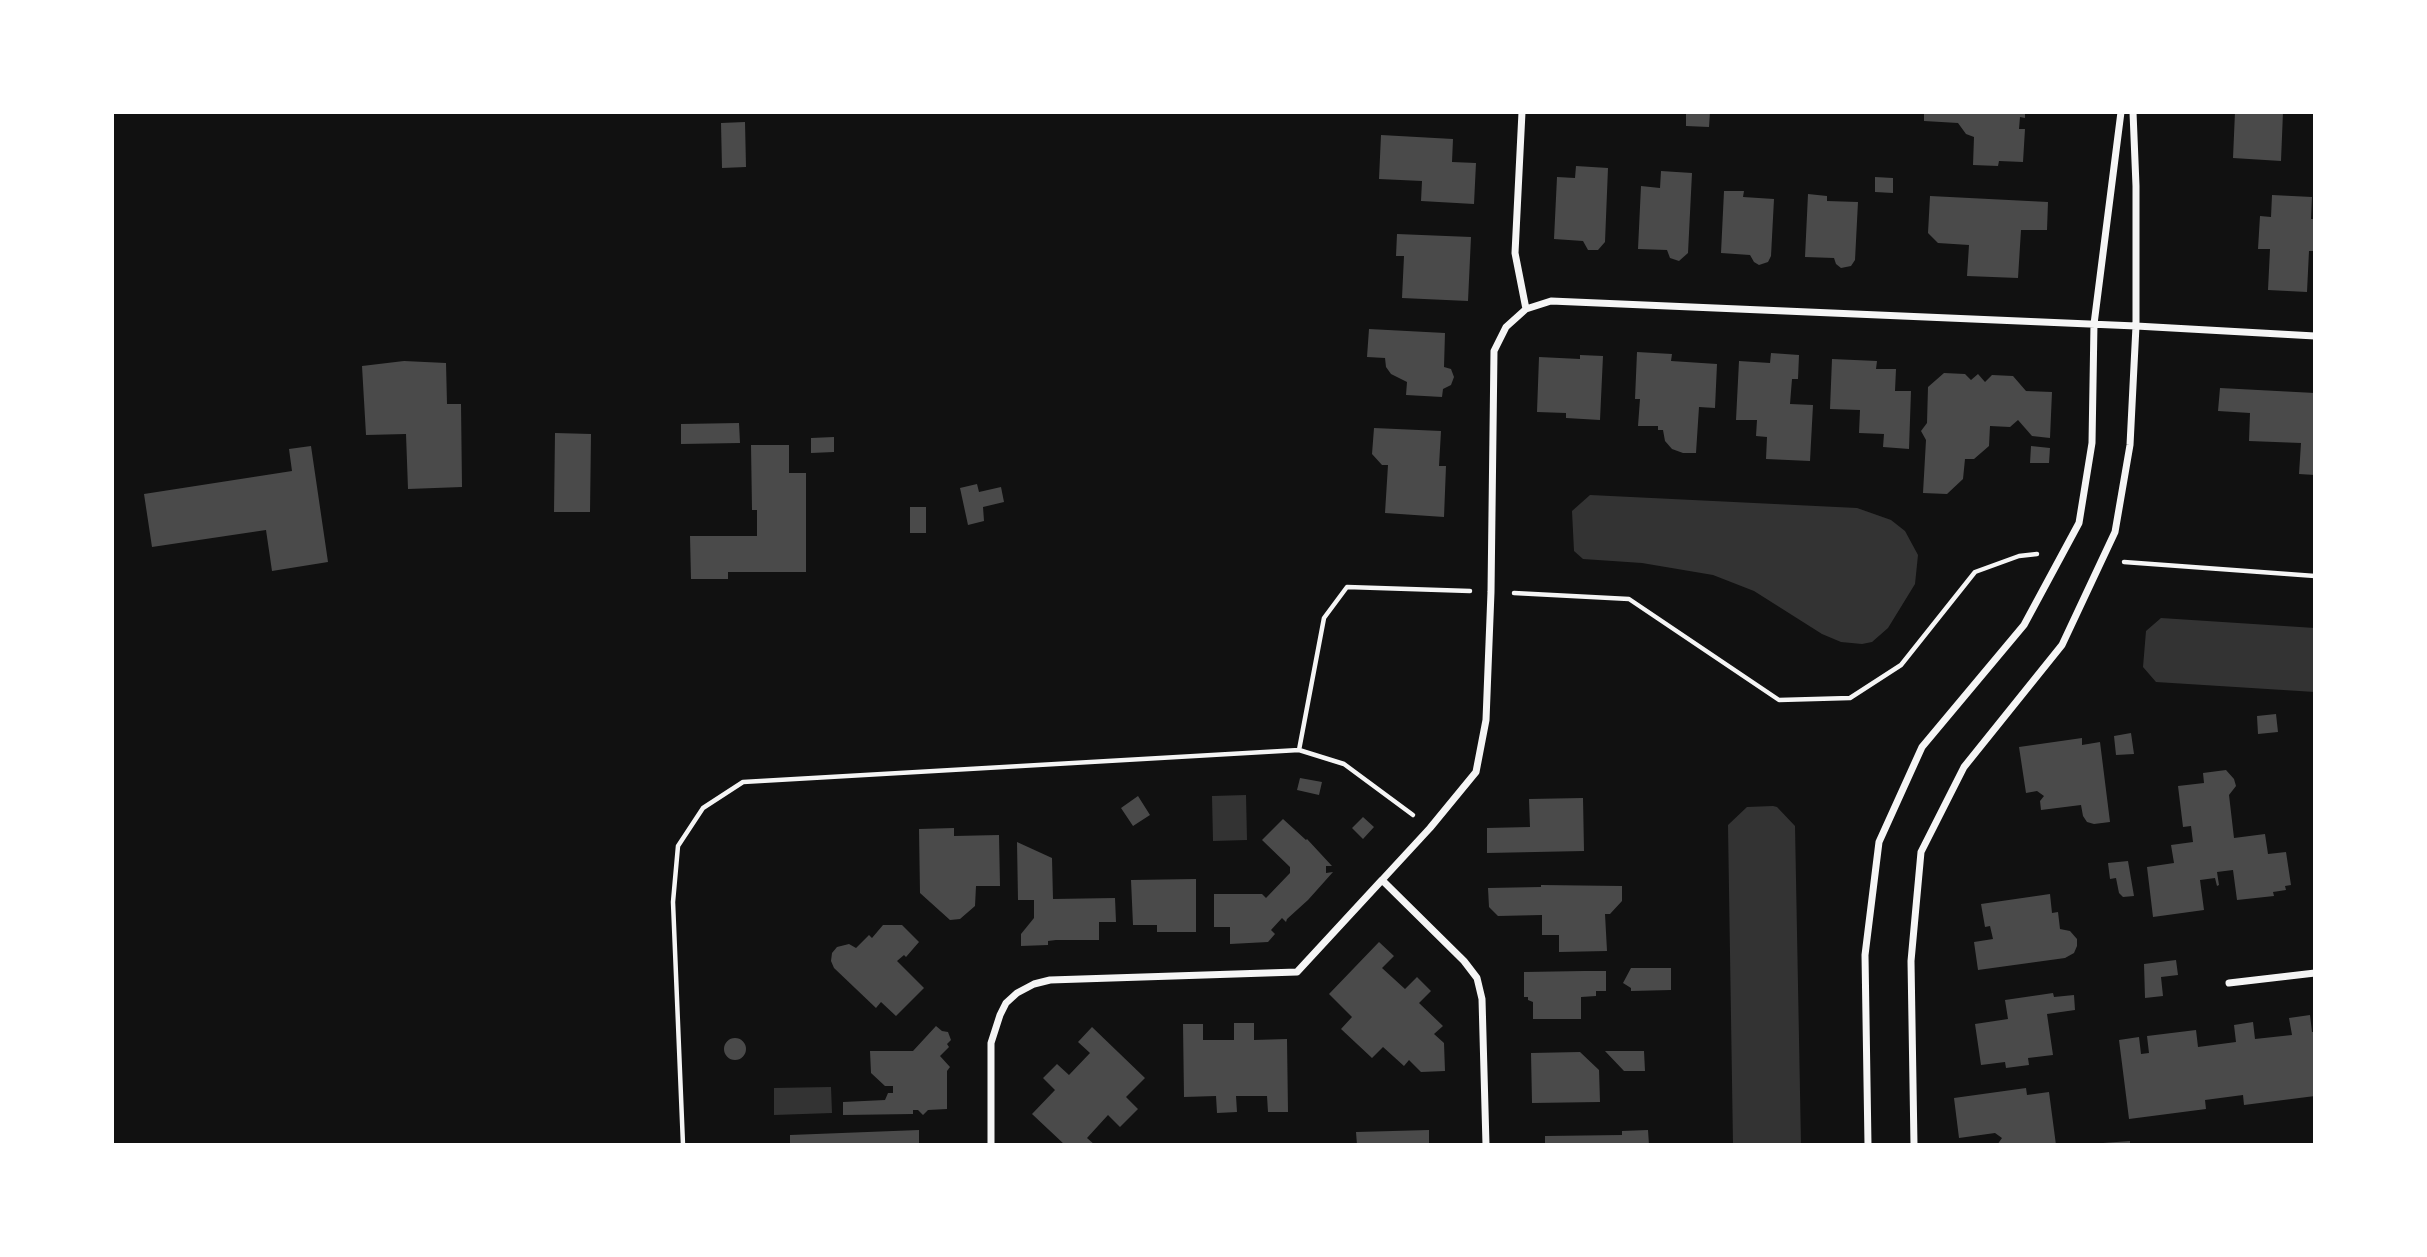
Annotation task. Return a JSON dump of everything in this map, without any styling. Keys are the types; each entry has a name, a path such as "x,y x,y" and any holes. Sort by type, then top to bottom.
{"street":[{"path":"1522,112 1515,253 1526,309"},
{"path":"1868,1145 1865,955 1879,842 1922,747 2024,625 2079,523 2092,443 2094,324 2121,112"},
{"path":"1914,1145 1911,961 1921,852 1964,767 2062,645 2115,532 2130,444 2136,326 2133,112"},
{"path":"991,1145 991,1043 1006,1003 1017,993 1034,984 1050,980 1297,972 1430,828 1476,772 1486,720 1491,592 1494,351 1506,327 1526,309 1551,300 2315,336"},
{"path":"1382,880 1464,961 1477,978 1482,999 1486,1145"},
{"path":"2229,983 2315,973"}],"path":[{"path":"1299,750 1324,618 1347,587 1629,599 1779,700 1850,698 1901,665 1975,572 2019,556 2063,551"},
{"path":"2102,559 2315,576"},
{"path":"683,1145 673,902 678,846 703,808 743,782 1299,750 1344,764 1430,828"}],"shaded area":[{"path":"1590,495 1857,508 1891,520 1905,531 1918,555 1915,584 1888,628 1872,642 1841,642 1822,634 1754,591 1713,575 1642,563 1583,559 1574,551 1572,511"},
{"path":"2161,618 2315,628 2315,692 2156,682 2143,667 2146,631"},
{"path":"1246,795 1247,840 1213,841 1212,796"},
{"path":"1773,806 1795,826 1801,1145 1733,1145 1728,825 1747,807"},
{"path":"831,1087 832,1113 774,1115 774,1088"}],"building":[{"path":"1686,112 1710,112 1709,127 1686,126"},
{"path":"1924,112 2025,112 2025,118 2020,117 2019,129 2025,129 2023,162 1999,161 1998,166 1973,165 1974,137 1966,134 1958,123 1924,121"},
{"path":"2235,112 2283,112 2281,161 2233,158"},
{"path":"745,122 746,167 722,168 721,123"},
{"path":"1381,135 1453,139 1452,162 1476,163 1474,204 1421,201 1422,181 1379,179"},
{"path":"1576,166 1608,168 1605,242 1598,250 1588,250 1583,241 1554,239 1557,177 1575,178"},
{"path":"1661,171 1692,173 1688,253 1679,261 1670,258 1667,250 1638,249 1641,186 1660,188"},
{"path":"1875,177 1893,178 1893,193 1875,192"},
{"path":"1724,191 1744,191 1743,197 1774,199 1771,256 1768,262 1759,265 1750,255 1721,253"},
{"path":"1808,194 1827,196 1827,201 1858,202 1855,260 1851,266 1841,268 1834,258 1805,257"},
{"path":"2272,195 2312,197 2311,219 2315,219 2315,251 2309,251 2307,292 2268,290 2270,249 2258,249 2260,216 2271,217"},
{"path":"1930,196 2048,202 2047,230 2021,230 2018,278 1967,276 1969,245 1938,243 1928,233"},
{"path":"1397,234 1471,237 1468,301 1402,298 1404,256 1396,256"},
{"path":"1369,329 1445,333 1444,367 1451,369 1454,377 1451,385 1443,389 1442,397 1406,395 1407,382 1391,374 1386,367 1385,358 1367,357"},
{"path":"1637,352 1672,354 1671,361 1717,364 1715,408 1699,407 1696,453 1683,453 1672,449 1665,441 1663,430 1658,430 1658,426 1638,426 1640,399 1635,399"},
{"path":"1771,353 1799,355 1798,379 1792,379 1790,404 1813,405 1810,461 1766,459 1767,437 1756,436 1757,420 1736,420 1739,361 1770,363"},
{"path":"1580,355 1603,356 1600,420 1566,418 1566,413 1537,412 1539,357 1580,359"},
{"path":"1832,359 1877,361 1876,369 1896,369 1895,391 1911,391 1909,449 1883,447 1884,434 1859,433 1860,410 1830,409"},
{"path":"404,361 446,363 447,404 461,404 462,487 408,489 406,434 366,435 362,366"},
{"path":"1944,373 1965,374 1971,380 1978,374 1985,382 1992,375 2013,376 2026,391 2052,392 2050,438 2032,436 2018,420 2010,427 1990,426 1989,446 1974,459 1965,459 1963,479 1947,494 1923,493 1926,440 1921,431 1927,423 1928,387"},
{"path":"2220,388 2315,393 2315,475 2299,474 2301,443 2249,441 2250,413 2218,411"},
{"path":"739,423 740,443 681,444 681,424"},
{"path":"1374,428 1441,431 1439,466 1446,466 1444,517 1385,513 1388,465 1382,465 1372,454"},
{"path":"555,433 591,434 590,512 554,512"},
{"path":"834,437 834,452 811,453 811,438"},
{"path":"751,445 789,445 789,473 806,473 806,572 728,572 728,579 691,579 690,536 757,536 757,510 752,510"},
{"path":"311,446 328,562 272,571 266,530 152,547 144,494 292,471 289,449"},
{"path":"2031,446 2050,448 2049,463 2030,463"},
{"path":"977,484 979,492 1001,487 1004,502 983,507 984,521 968,525 960,488"},
{"path":"910,507 926,507 926,533 910,533"},
{"path":"2276,714 2278,732 2258,734 2257,716"},
{"path":"2131,733 2134,754 2116,755 2114,736"},
{"path":"2082,738 2082,745 2100,742 2110,822 2087,822 2081,805 2041,810 2040,801 2044,796 2037,791 2026,793 2019,747"},
{"path":"2226,770 2236,786 2229,795 2234,838 2265,834 2268,854 2286,852 2291,885 2285,886 2286,890 2273,892 2274,896 2237,900 2233,870 2217,872 2217,886 2215,878 2200,880 2204,910 2153,917 2147,867 2174,863 2171,845 2193,842 2191,826 2183,827 2178,786 2204,783 2203,773"},
{"path":"1300,778 1322,782 1319,795 1297,790"},
{"path":"1138,796 1150,815 1133,826 1121,808"},
{"path":"1583,798 1584,851 1487,853 1487,828 1530,827 1529,799"},
{"path":"1363,817 1374,827 1363,839 1352,828"},
{"path":"1283,819 1307,839 1332,866 1326,866 1326,873 1333,872 1286,922 1282,918 1271,930 1275,934 1268,942 1230,944 1230,927 1214,927 1214,894 1262,894 1266,898 1290,873 1290,867 1262,840"},
{"path":"954,828 954,836 999,835 1000,886 976,886 975,906 960,919 950,920 920,893 919,829"},
{"path":"1017,842 1052,858 1053,899 1115,898 1116,922 1099,922 1099,940 1056,940 1048,941 1048,945 1021,946 1021,934 1034,918 1034,900 1018,900"},
{"path":"2128,861 2134,896 2123,897 2119,893 2116,878 2110,879 2108,863"},
{"path":"1196,879 1196,932 1157,932 1157,925 1133,925 1131,880"},
{"path":"1541,885 1622,886 1622,901 1610,914 1605,914 1607,951 1559,952 1559,935 1542,935 1542,915 1498,916 1489,907 1488,888"},
{"path":"2050,894 2052,913 2058,912 2060,929 2070,931 2077,939 2074,953 2065,958 1978,970 1974,942 1993,939 1990,926 1985,927 1981,904"},
{"path":"883,925 902,925 919,942 906,957 904,955 897,961 924,988 896,1016 881,1002 876,1008 834,968 831,961 832,953 837,947 849,944 856,948 869,935 872,938"},
{"path":"1379,942 1394,956 1382,968 1405,989 1417,977 1431,991 1419,1003 1443,1026 1434,1034 1444,1043 1445,1071 1421,1072 1409,1060 1404,1066 1383,1047 1372,1058 1341,1029 1352,1017 1329,994"},
{"path":"2176,960 2178,975 2161,977 2163,996 2145,998 2144,964"},
{"path":"1631,968 1671,968 1671,990 1631,991 1631,988 1623,983"},
{"path":"1606,971 1606,991 1596,991 1596,996 1581,997 1581,1019 1533,1019 1533,1002 1524,997 1524,972"},
{"path":"2053,993 2054,997 2074,995 2075,1010 2047,1014 2053,1055 2028,1058 2029,1065 2006,1068 2005,1062 1981,1065 1975,1024 2008,1019 2005,1000"},
{"path":"2310,1015 2312,1032 2315,1032 2315,1096 2244,1105 2243,1095 2205,1100 2206,1109 2129,1119 2119,1040 2139,1037 2141,1054 2149,1053 2147,1036 2196,1030 2198,1047 2236,1042 2234,1025 2253,1022 2255,1039 2292,1035 2289,1018"},
{"path":"1234,1023 1254,1023 1254,1040 1287,1039 1288,1112 1268,1112 1267,1096 1236,1096 1237,1112 1217,1113 1216,1096 1184,1097 1183,1024 1203,1024 1203,1040 1234,1040"},
{"path":"936,1026 948,1032 951,1040 947,1044 949,1047 940,1056 950,1067 947,1071 947,1109 928,1110 923,1115 918,1110 913,1110 913,1114 843,1115 843,1102 885,1100 888,1093 893,1093 893,1086 885,1086 871,1073 870,1051 913,1051"},
{"path":"1092,1027 1145,1078 1126,1097 1138,1109 1120,1127 1108,1115 1087,1138 1095,1145 1065,1145 1032,1114 1055,1090 1043,1078 1057,1064 1069,1075 1090,1053 1078,1042"},
{"path":"735,1038 745,1045 746,1049 739,1059 735,1060 725,1053 724,1049 731,1039"},
{"path":"1605,1051 1644,1051 1645,1071 1624,1071"},
{"path":"1580,1052 1599,1070 1600,1102 1532,1103 1531,1053"},
{"path":"2026,1088 2027,1095 2049,1092 2056,1145 1997,1145 2002,1138 1995,1133 1959,1138 1954,1098"},
{"path":"919,1130 919,1145 790,1145 790,1135"},
{"path":"1429,1130 1429,1145 1357,1145 1356,1132"},
{"path":"1648,1130 1649,1145 1545,1145 1545,1136 1622,1135 1622,1131"},
{"path":"2130,1141 2130,1145 2103,1145 2103,1143"}]}
